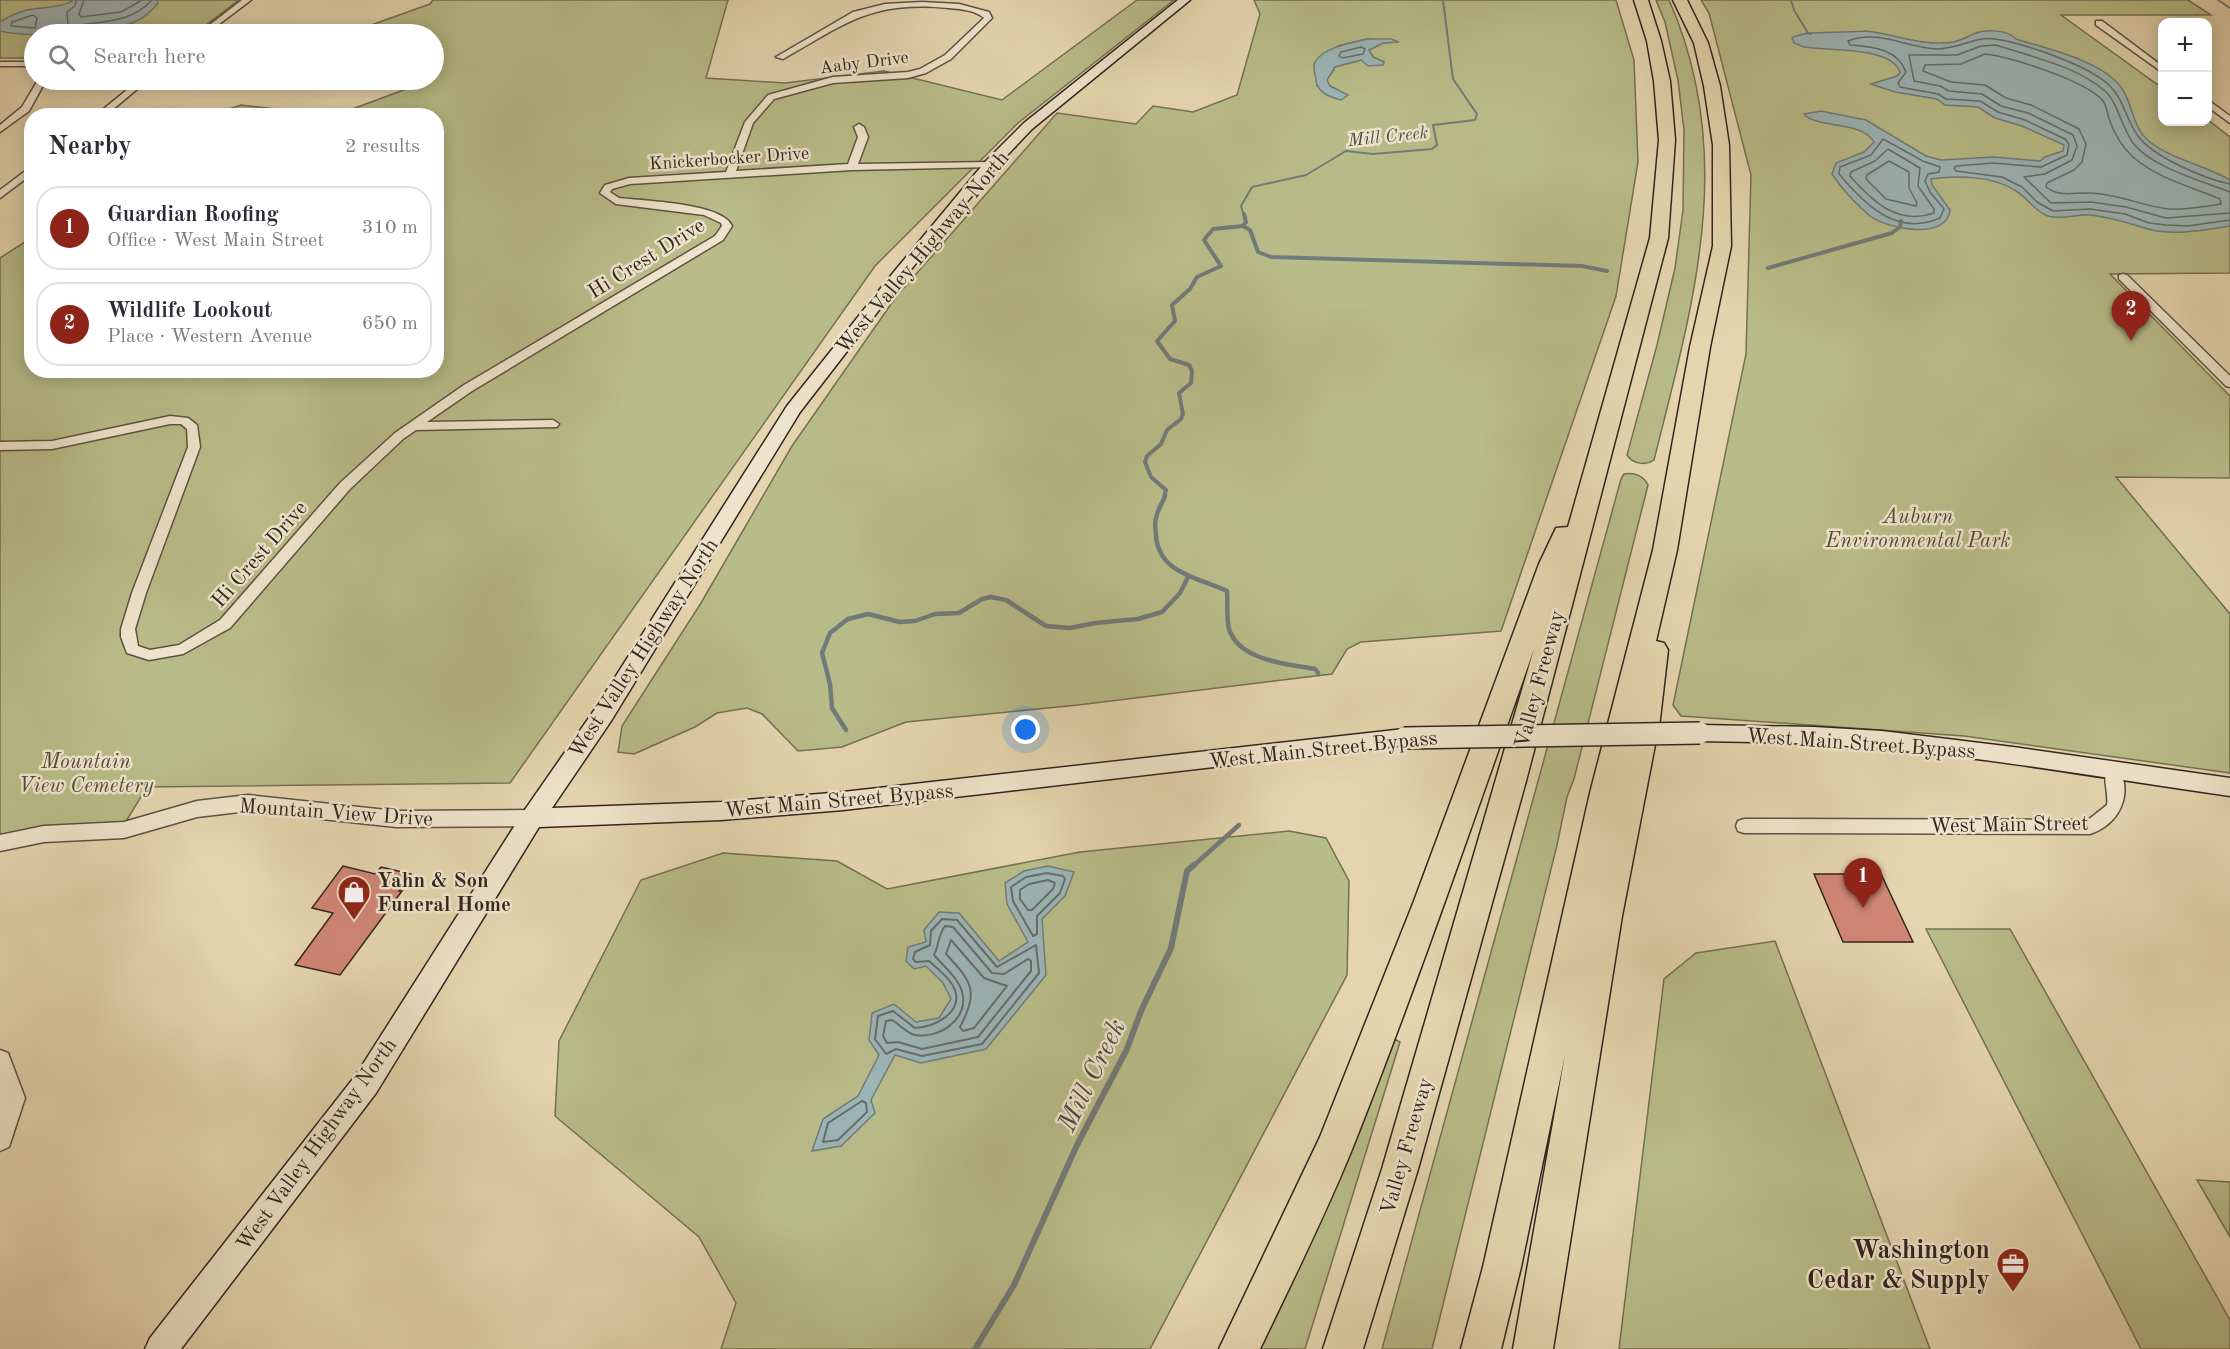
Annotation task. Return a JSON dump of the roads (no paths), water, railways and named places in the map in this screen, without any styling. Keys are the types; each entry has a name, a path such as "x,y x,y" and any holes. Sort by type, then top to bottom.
{"highway":[{"name":"Valley Freeway","path":"1343,1349 1400,1169 1614,399 1640,315 1659,238 1667,140 1662,81 1654,41 1641,0"},
{"path":"1481,1349 1502,1267 1605,793 1660,569 1700,347 1722,246 1721,145 1712,86 1701,44 1680,0"},
{"path":"1239,1349 1335,1146 1430,901 1551,564 1599,459"},
{"path":"1533,1349 1606,916 1646,719 1660,613 1660,569"},
{"path":"1363,1349 1400,1169"}],"main road":[{"name":"West Valley Highway North","path":"161,1349 366,1084 532,818 603,715 794,410 898,276 990,165 1028,126 1067,93 1185,0"},
{"name":"West Main Street Bypass","path":"532,818 721,811 843,801 1404,738 1801,734 1990,752 2113,772"},
{"path":"2113,772 2230,787"}],"street":[{"path":"215,24 246,0"},
{"name":"Aaby Drive","path":"730,174 749,122 764,102 771,97 833,80 908,75 923,71 948,57 988,18 980,9 969,6 930,2 890,6 864,11 780,57"},
{"path":"2098,23 2158,66"},
{"path":"0,64 24,64"},
{"path":"28,108 37,90"},
{"path":"109,108 132,90"},
{"path":"2212,106 2230,120"},
{"path":"0,129 24,111"},
{"path":"852,166 863,137 859,127"},
{"name":"Knickerbocker Drive","path":"727,226 725,221 706,212 630,205 616,201 605,193 608,187 616,183 629,181 852,166 990,165"},
{"path":"0,195 24,176"},
{"name":"Hi Crest Drive","path":"0,446 52,445 170,420 184,421 193,428 194,447 140,593 128,637 132,649 143,654 156,655 183,649 225,624 345,486 384,448 412,426 468,388 719,238 727,226"},
{"path":"2123,277 2230,383"},
{"path":"412,426 553,424"},
{"name":"West Main Street","path":"1744,826 2090,826 2110,814 2114,808 2117,792 2113,772"},
{"name":"Mountain View Drive","path":"0,843 17,837 53,832 120,831 205,807 238,804 296,807 396,819 532,818"},
{"path":"0,1061 13,1098 0,1139"}],"water":[{"path":"74,0 157,0 158,3 146,15 128,24 24,24 24,34 0,31 0,22 17,13 69,3"},
{"path":"1866,31 1921,42 1943,43 1957,41 1976,33 1997,31 2074,57 2103,71 2123,90 2144,137 2169,153 2230,180 2230,226 2189,232 2168,232 2097,216 2053,217 2039,211 2007,186 1997,182 1964,177 1931,179 1932,185 1950,210 1946,220 1939,226 1915,230 1878,221 1854,201 1832,174 1836,163 1864,152 1874,142 1860,130 1818,122 1804,114 1821,111 1866,120 1926,156 1941,160 1994,157 2040,161 2063,151 2064,145 2022,126 1995,118 1978,107 1945,105 1937,99 1895,92 1871,84 1897,76 1900,72 1885,58 1858,51 1804,47 1794,43 1792,38 1797,35 1815,33"},
{"path":"1367,39 1391,39 1399,42 1383,43 1369,50 1373,57 1384,62 1383,65 1368,66 1361,60 1335,67 1327,80 1330,86 1348,95 1341,100 1322,92 1317,85 1314,69 1314,64 1319,57 1338,46"},
{"path":"1048,866 1074,872 1065,896 1042,919 1046,975 986,1049 921,1063 895,1055 871,1100 875,1113 841,1146 812,1151 823,1119 858,1096 879,1055 869,1040 872,1013 894,1004 916,1022 939,1018 951,999 943,983 926,966 914,969 906,961 908,947 926,942 924,930 939,912 959,913 999,961 1028,942 1007,904 1005,883 1024,871"}],"waterway":[{"name":"Mill Creek","path":"1244,216 1241,206 1252,187 1306,175 1346,151 1373,154 1432,149 1437,145 1433,125 1475,120 1477,114 1453,79 1443,0"},
{"path":"1791,0 1794,10 1808,33 1811,34"},
{"path":"2218,0 2230,8"},
{"name":"Mill Creek","path":"1243,226 1246,222 1244,214"},
{"path":"1768,268 1892,233 1900,227 1901,221"},
{"name":"Mill Creek","path":"1164,498 1166,490 1151,477 1145,462 1147,456 1161,444 1167,430 1181,419 1183,414 1179,393 1191,383 1192,371 1189,365 1170,359 1157,341 1175,321 1172,305 1190,289 1197,277 1221,266 1204,240 1213,229 1243,226"},
{"path":"1243,226 1250,230 1258,252 1271,257 1582,266 1607,271"},
{"name":"Mill Creek","path":"1165,496 1155,520 1159,549 1165,559 1182,573 1227,591 1229,629 1234,640 1253,654 1279,663 1315,669 1318,673"},
{"path":"846,730 832,708 830,684 822,653 830,633 848,619 868,614 900,622 915,621 935,614 959,613 982,599 991,597 1006,600 1046,626 1070,628 1138,619 1162,612 1180,593 1188,577"},
{"name":"Mill Creek","path":"1192,867 1239,825"},
{"name":"Mill Creek","path":"975,1349 1014,1285 1077,1145 1127,1049 1141,1011 1171,948 1187,871 1194,865"}],"place":[{"name":"Wildlife Lookout","path":"2131,341"},
{"name":"Guardian Roofing","path":"1863,908"},
{"name":"Yahn & Son Funeral Home","path":"354,921"},
{"name":"Washington Cedar & Supply","path":"2013,1293"}],"park label":[{"name":"Auburn Environmental Park","path":"1918,528"},
{"name":"Mountain View Cemetery","path":"86,773"}]}
